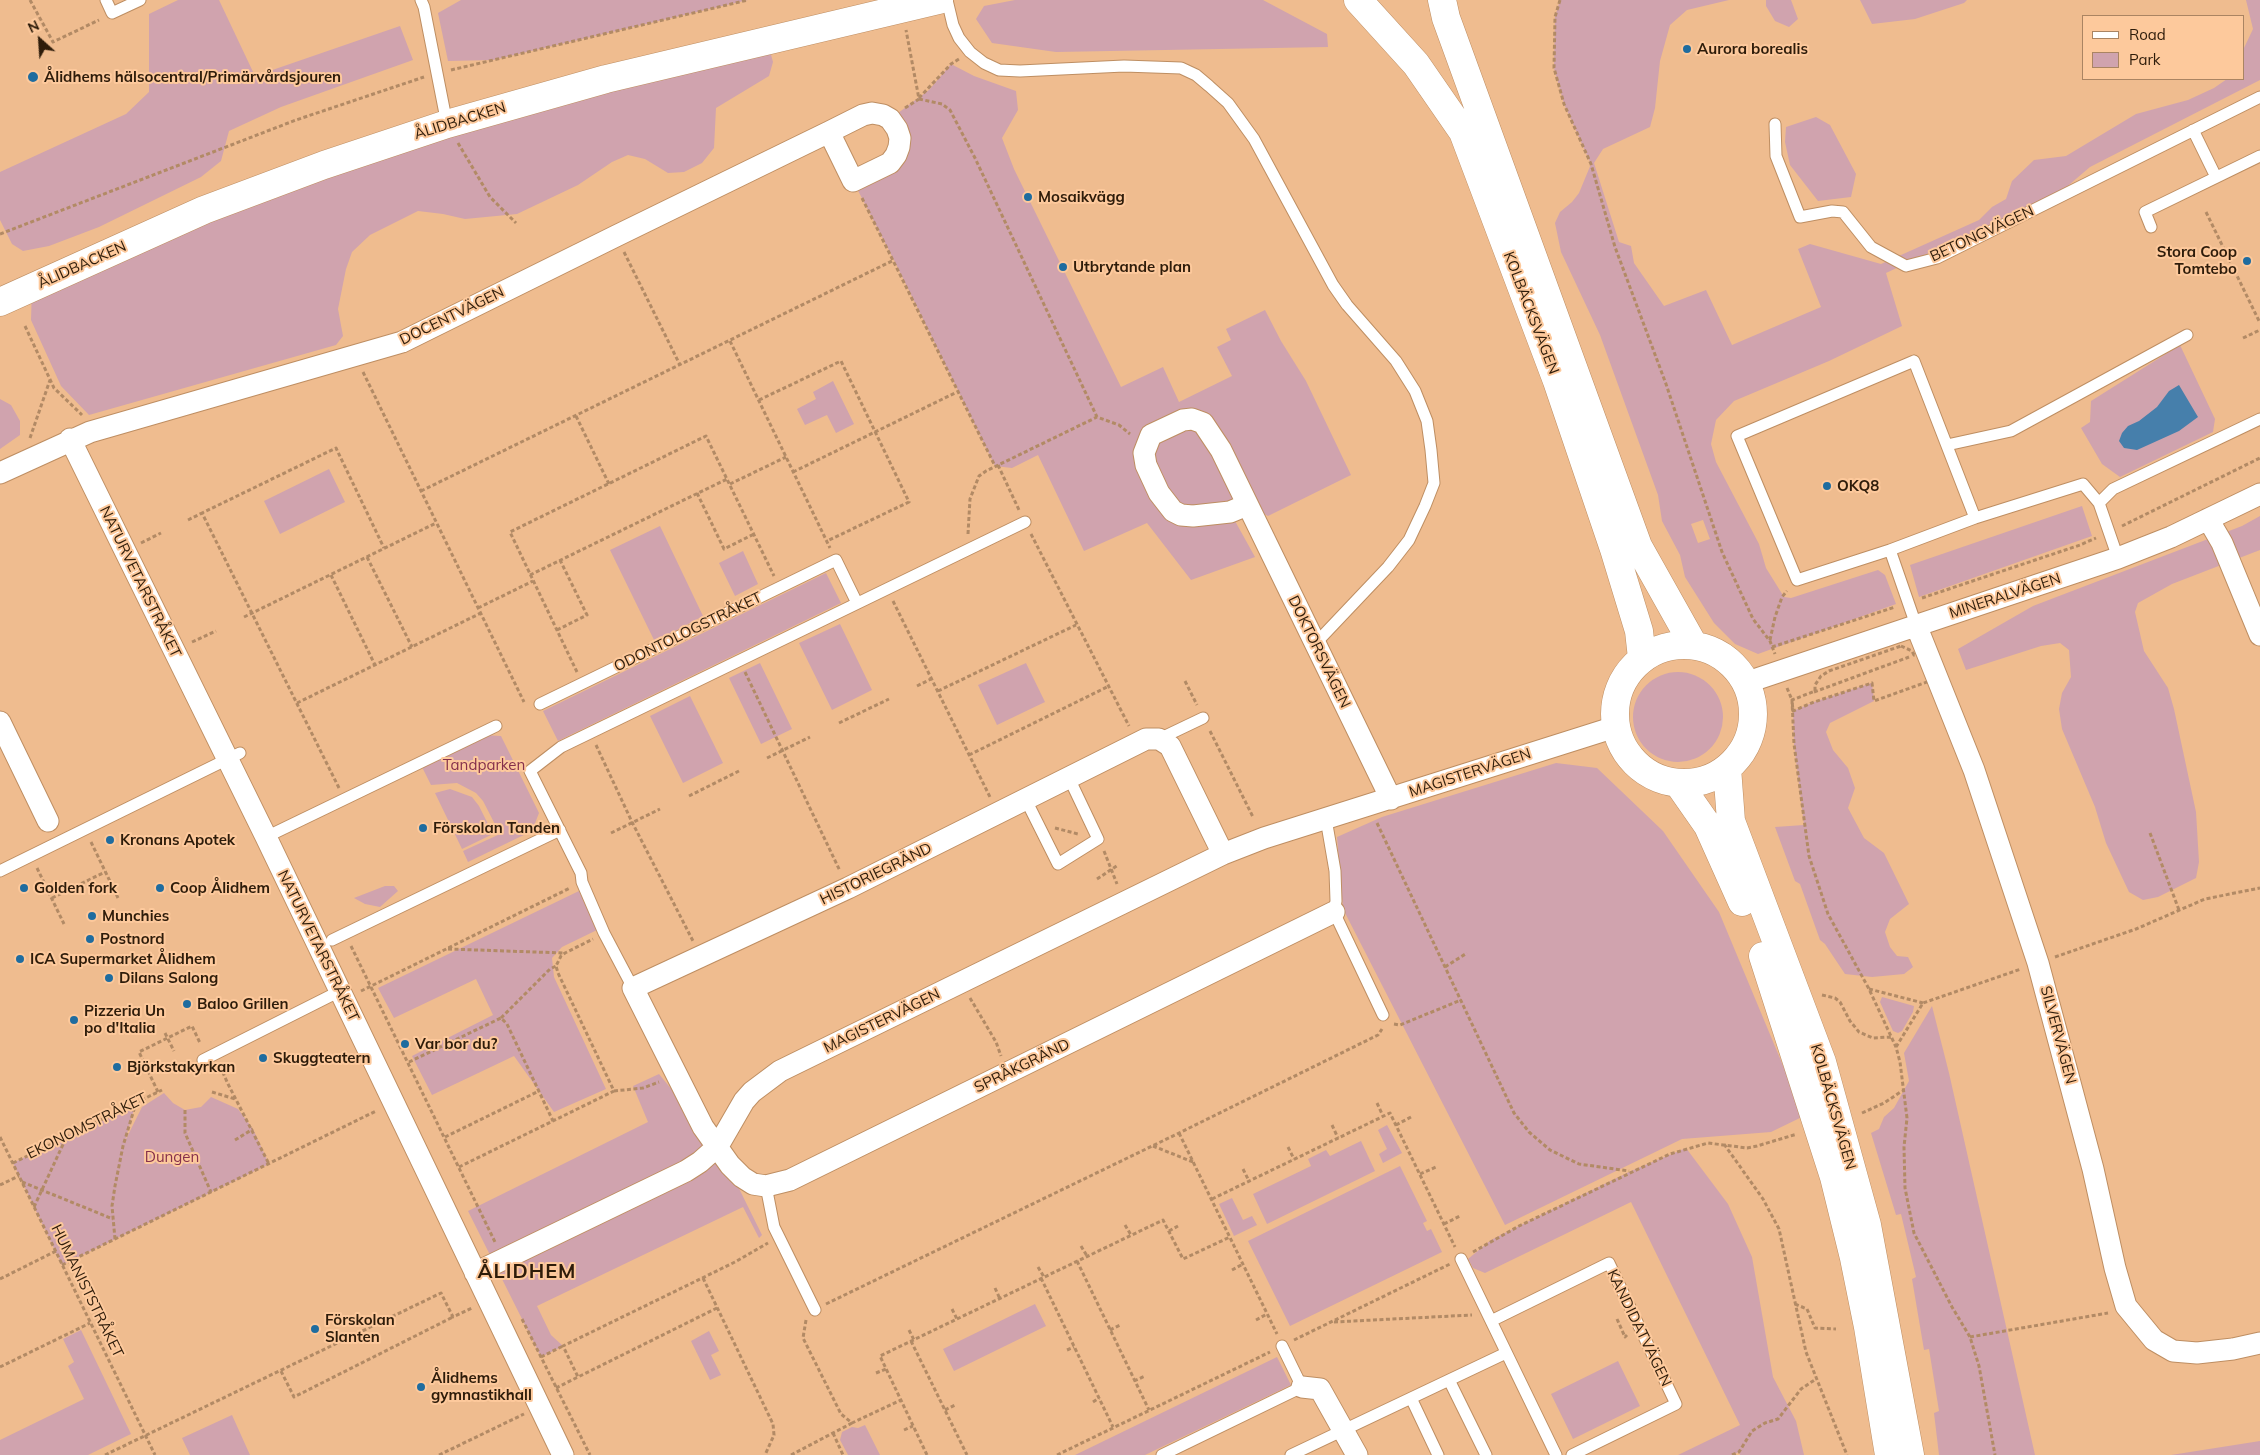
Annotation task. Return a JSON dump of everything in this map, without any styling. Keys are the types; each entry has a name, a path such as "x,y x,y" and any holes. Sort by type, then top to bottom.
{"main road":[{"name":"ÅLIDBACKEN","path":"0,302 204,210 324,165 447,124 606,79 939,0"},
{"name":"KOLBÄCKSVÄGEN","path":"1358,0 1416,64 1463,132 1557,381 1614,549 1639,631 1642,658"},
{"name":"KOLBÄCKSVÄGEN","path":"1442,0 1446,18 1638,546 1692,644"},
{"path":"1692,644 1709,649 1726,658 1741,674 1752,700 1753,724 1744,749 1727,768 1695,783 1678,783 1661,780 1645,772 1630,759 1620,743 1615,727 1615,703 1620,685 1632,667 1642,658 1665,647 1692,644"},
{"name":"KOLBÄCKSVÄGEN","path":"1727,768 1732,821 1822,1062 1867,1225 1910,1455"},
{"name":"KOLBÄCKSVÄGEN","path":"1678,783 1708,826 1734,881 1769,972 1814,1110 1834,1177 1854,1258 1868,1326 1889,1455"}],"street":[{"name":"DOCENTVÄGEN","path":"0,473 90,432 402,342 863,115 872,113 883,115 890,119"},
{"path":"829,132 853,181 890,163 896,155 900,138 897,129 890,119"},
{"name":"DOKTORSVÄGEN","path":"1146,443 1151,435 1183,420 1192,419 1203,423 1221,450 1315,644 1381,802"},
{"name":"NATURVETARSTRÅKET","path":"70,440 234,756 266,838 349,992 393,1103 563,1455"},
{"path":"1146,443 1144,453 1146,465 1159,493 1173,511 1181,515 1193,516 1230,512 1247,505"},
{"name":"MINERALVÄGEN","path":"1745,683 2118,558 2171,537 2260,494"},
{"path":"2208,519 2222,543 2260,634"},
{"path":"1916,625 1921,653"},
{"name":"SILVERVÄGEN","path":"1938,678 1974,770 2038,963 2086,1142 2115,1268 2126,1306 2154,1340 2173,1351 2197,1353 2234,1349 2260,1343"},
{"path":"0,722 48,821"},
{"name":"MAGISTERVÄGEN","path":"475,1273 686,1170 718,1146 744,1101 780,1071 1223,854 1264,838 1615,727"},
{"name":"HISTORIEGRÄND","path":"633,988 848,888 1137,743 1146,739 1159,739"},
{"path":"1159,739 1170,746 1223,854"},
{"name":"SPRÅKGRÄND","path":"766,1186 790,1180 1334,912"},
{"path":"633,988 703,1127 730,1165 742,1178 753,1184 766,1186"},
{"path":"1302,1387 1320,1389 1357,1455"}],"lane":[{"path":"106,0 112,13 140,0"},
{"path":"421,0 438,73 447,124"},
{"path":"947,0 953,25 959,38 970,52 984,63 999,70 1020,71 1156,66 1181,68 1196,75 1228,104 1254,139 1334,285 1347,305 1396,361 1415,391 1427,421 1434,483 1425,506 1409,540 1388,567 1315,644"},
{"name":"BETONGVÄGEN","path":"1775,124 1776,156 1800,217 1832,211 1843,212 1871,247 1906,266 1937,258 2260,97"},
{"path":"2192,130 2216,177"},
{"path":"2151,228 2145,212 2260,156"},
{"path":"1947,445 2011,431 2187,335"},
{"path":"1974,518 1914,361 1737,436 1797,580 1890,550 1974,518 2084,484 2099,503 2118,558"},
{"path":"2099,503 2113,488 2260,419"},
{"path":"633,988 604,933 582,882 581,873 530,771 561,747 1025,522"},
{"path":"1890,550 1916,625"},
{"path":"836,560 857,603"},
{"name":"ODONTOLOGSTRÅKET","path":"540,704 836,560"},
{"path":"1159,739 1203,718"},
{"path":"266,838 496,726"},
{"path":"0,871 234,756"},
{"path":"1026,800 1058,864 1098,839 1069,778"},
{"path":"1326,819 1335,871 1336,901 1334,912 1384,1019"},
{"path":"332,940 560,830"},
{"path":"203,1060 349,992"},
{"path":"766,1186 774,1227 815,1310"},
{"path":"1461,1259 1556,1455"},
{"name":"KANDIDATVÄGEN","path":"1489,1318 1609,1263 1676,1404 1572,1455"},
{"path":"1162,1455 1302,1387 1282,1346"},
{"path":"1291,1455 1506,1353"},
{"path":"1449,1380 1486,1455"},
{"path":"1411,1398 1438,1455"}],"path":[{"path":"30,0 53,42 112,13"},
{"path":"0,234 296,120 394,86 438,73 747,0"},
{"path":"1560,0 1555,17 1554,68 1564,104 1591,164 1615,248 1666,384 1722,552 1753,619 1770,641 1792,700 1796,764 1809,856 1828,914 1869,989 1896,1047 1900,1062 1902,1091 1907,1118 1904,1147 1905,1188 1914,1233 1952,1308 1970,1337 1980,1366 1995,1455"},
{"path":"906,7 905,22 919,99"},
{"path":"890,119 919,99 952,64 970,52"},
{"path":"919,99 942,104 950,110 975,158 1097,417 1119,425 1146,443"},
{"path":"447,124 490,197 516,223"},
{"path":"853,181 1137,743"},
{"path":"2206,212 2260,323"},
{"path":"616,236 680,365"},
{"path":"421,491 894,260"},
{"path":"25,326 54,388 87,420"},
{"path":"2243,338 2260,330"},
{"path":"730,341 836,560"},
{"path":"355,355 524,702"},
{"path":"759,400 841,361 909,502 827,541"},
{"path":"22,463 50,380"},
{"path":"793,472 958,391"},
{"path":"576,416 609,484"},
{"path":"968,549 970,499 973,487 979,476 1097,417"},
{"path":"583,683 510,532 706,436 780,587"},
{"path":"188,520 336,448 384,548"},
{"path":"730,484 786,457"},
{"path":"1772,647 2080,545 2260,458"},
{"path":"530,575 727,479"},
{"path":"697,493 724,548 754,534"},
{"path":"202,513 345,799"},
{"path":"244,617 436,523"},
{"path":"138,545 161,533"},
{"path":"367,557 412,647"},
{"path":"557,630 587,615 560,560"},
{"path":"331,574 375,665"},
{"path":"478,608 533,580"},
{"path":"1770,641 1774,616 1782,597 1797,580"},
{"path":"887,589 998,814"},
{"path":"297,703 480,613"},
{"path":"938,691 1076,625"},
{"path":"187,644 216,631"},
{"path":"1793,712 1814,702 1872,683 1874,701 1938,678 1921,653 1901,646 1829,670 1818,680 1815,685 1815,691"},
{"path":"1792,700 1921,653"},
{"path":"740,661 848,888"},
{"path":"917,686 932,679"},
{"path":"1185,681 1253,817"},
{"path":"969,755 1109,686"},
{"path":"839,724 889,699"},
{"path":"590,733 632,822 701,956"},
{"path":"768,758 810,737"},
{"path":"689,796 739,771"},
{"path":"1381,802 1375,820 1514,1113 1529,1132 1550,1150 1579,1164 1604,1169 1630,1171"},
{"path":"611,833 660,809"},
{"path":"85,830 118,898"},
{"path":"2150,833 2179,910"},
{"path":"31,856 64,924"},
{"path":"1097,879 1118,866"},
{"path":"52,898 106,872"},
{"path":"349,992 371,986 582,882"},
{"path":"1869,989 1923,1003 2136,929 2205,899 2260,888"},
{"path":"604,933 560,956 556,966 614,1092"},
{"path":"346,934 503,1260"},
{"path":"446,949 565,953"},
{"path":"1445,967 1467,953"},
{"path":"409,1062 501,1018 550,969 556,966"},
{"path":"961,982 996,1042 1006,1073"},
{"path":"1817,995 1835,998 1859,1032 1873,1038 1891,1037"},
{"path":"852,1423 841,1414 803,1338 805,1323 815,1310 1378,1035 1384,1019 1400,1025 1461,1000"},
{"path":"1896,1047 1923,1003"},
{"path":"501,1018 507,1024 553,1121"},
{"path":"168,1038 192,1026 200,1043"},
{"path":"166,1033 174,1051"},
{"name":"EKONOMSTRÅKET","path":"13,1163 160,1091 139,1052 168,1038"},
{"path":"459,1168 614,1092 643,1088 676,1074"},
{"path":"225,1078 269,1164"},
{"path":"445,1137 538,1091"},
{"path":"1862,1113 1884,1103 1902,1091"},
{"path":"212,1092 236,1099"},
{"path":"114,1239 115,1186 123,1146 136,1102"},
{"path":"62,1264 393,1103"},
{"path":"1377,1103 1383,1116"},
{"path":"185,1110 185,1133 211,1192"},
{"path":"1212,1199 1390,1112 1461,1259"},
{"path":"1396,1125 1411,1117"},
{"path":"1332,1125 1338,1138"},
{"path":"235,1140 253,1130"},
{"path":"1179,1133 1282,1346"},
{"path":"1057,1455 1461,1259 1519,1226 1630,1171 1686,1148 1708,1143 1724,1143 1747,1148 1797,1134"},
{"path":"34,1208 67,1136"},
{"name":"HUMANISTSTRÅKET","path":"0,1137 154,1455"},
{"path":"1724,1143 1763,1199 1779,1229 1806,1352 1847,1455"},
{"path":"1154,1146 1194,1162"},
{"path":"1288,1146 1294,1159"},
{"path":"1420,1174 1436,1167"},
{"path":"1243,1169 1249,1181"},
{"path":"0,1185 19,1176"},
{"path":"22,1182 113,1219"},
{"path":"1444,1224 1460,1216"},
{"path":"927,1455 880,1356 1163,1220 1183,1259 1230,1237"},
{"path":"1124,1225 1131,1235"},
{"path":"1169,1231 1178,1226"},
{"path":"541,1357 703,1278 779,1237"},
{"path":"1081,1246 1087,1256"},
{"path":"0,1278 56,1251"},
{"path":"1077,1262 1148,1410"},
{"path":"1232,1270 1243,1264"},
{"path":"1038,1267 1113,1428"},
{"path":"703,1278 773,1424 774,1435 765,1455"},
{"path":"995,1288 1000,1299"},
{"path":"105,1455 441,1293 452,1317"},
{"path":"281,1371 294,1397 488,1300"},
{"path":"1794,1304 1807,1309 1815,1328 1836,1329"},
{"path":"1970,1337 2108,1313 2126,1306"},
{"path":"556,1388 717,1308"},
{"path":"952,1309 957,1319"},
{"path":"1256,1320 1267,1314"},
{"path":"1330,1323 1489,1318"},
{"path":"0,1367 90,1323"},
{"path":"1110,1330 1120,1325"},
{"path":"909,1330 967,1455"},
{"path":"563,1346 578,1377"},
{"path":"1067,1350 1074,1347"},
{"path":"876,1373 886,1369"},
{"path":"1134,1381 1145,1376"},
{"path":"1732,1455 1740,1450 1752,1431 1765,1423 1778,1419 1801,1389 1816,1379"},
{"path":"1093,1402 1099,1398"},
{"path":"791,1455 901,1400"},
{"path":"945,1410 955,1405"},
{"path":"439,1455 526,1412"},
{"path":"904,1430 913,1426"},
{"path":"833,1433 843,1455"}],"green space":[{"path":"178,0 219,0 255,76 400,26 413,60 281,107 229,131 221,161 201,177 99,227 49,246 23,251 12,244 0,220 0,172 126,114 149,92 149,14"},
{"path":"461,0 748,0 493,60 448,61 438,13"},
{"path":"1015,0 1263,0 1327,34 1328,47 1056,52 992,43 976,19 984,6"},
{"path":"1560,0 1729,0 1687,10 1670,25 1660,61 1655,108 1650,127 1603,149 1594,163 1619,242 1631,246 1634,263 1664,306 1706,290 1732,345 1821,307 1798,249 1810,244 1881,264 1979,220 1992,207 2006,199 2012,181 2034,160 2066,156 2136,114 2188,100 2214,88 2226,80 2245,80 2245,46 2253,29 2246,0 2260,0 2260,80 2090,167 2063,190 1886,273 1902,326 1829,361 1734,401 1716,420 1711,444 1716,462 1759,544 1766,568 1784,597 1791,598 1878,570 1885,575 1896,604 1758,654 1735,644 1714,623 1685,577 1680,555 1662,521 1658,495 1600,335 1561,252 1555,223 1560,212 1579,193 1591,164 1564,104 1554,68 1555,17","holes":["1703,520 1710,539 1698,543 1691,524"]},
{"path":"1766,0 1791,0 1798,19 1789,27 1775,21 1766,6"},
{"path":"1860,0 1967,0 1964,3 1915,19 1872,24"},
{"path":"767,40 773,62 769,76 716,108 714,148 702,163 684,172 668,173 645,159 628,155 612,162 578,185 517,214 465,219 418,211 370,235 352,252 346,269 338,309 343,336 336,345 89,415 61,386 31,320 32,287 204,210"},
{"path":"951,64 974,76 1016,91 1018,110 1002,138 1014,169 1121,387 1163,367 1179,402 1232,376 1217,347 1231,340 1226,329 1265,310 1281,341 1306,381 1351,475 1268,516 1247,505 1230,512 1255,557 1191,580 1147,523 1084,551 1038,455 1012,468 995,466 853,181 890,163 890,119 929,90"},
{"path":"1816,117 1830,125 1856,174 1851,197 1818,201 1790,165 1785,142 1786,127"},
{"path":"2180,345 2215,419 2213,432 2120,477 2102,464 2081,428 2090,422 2091,401"},
{"path":"833,381 854,424 836,433 827,415 805,425 797,409 816,399 813,392"},
{"path":"0,399 11,405 20,421 20,435 0,449"},
{"path":"329,469 345,502 280,534 264,501"},
{"path":"2082,506 2092,536 1919,597 1910,565"},
{"path":"2260,516 2260,550 2172,584 2138,603 2135,612 2144,651 2168,688 2174,709 2196,812 2199,862 2196,878 2158,897 2143,900 2129,892 2106,843 2095,807 2062,729 2059,709 2062,693 2071,677 2069,650 2060,643 2041,646 1966,670 1958,649 2033,606 2242,526"},
{"path":"660,526 703,616 655,642 610,550"},
{"path":"743,551 758,584 735,596 719,563"},
{"path":"826,573 841,603 558,741 543,711"},
{"path":"840,624 872,690 832,710 799,643"},
{"path":"760,663 792,729 761,744 729,678"},
{"path":"1026,663 1045,702 997,725 978,685"},
{"path":"1678,672 1695,676 1710,685 1719,700 1723,717 1719,734 1710,749 1695,758 1678,762 1661,758 1646,749 1637,734 1633,717 1637,700 1646,685 1661,676"},
{"path":"1872,683 1874,701 1830,723 1826,732 1833,750 1848,768 1855,788 1848,808 1864,838 1884,853 1909,904 1890,919 1885,932 1890,947 1897,956 1908,957 1913,967 1904,974 1872,977 1845,974 1825,944 1820,940 1800,884 1795,881 1775,827 1804,825 1794,744 1793,711"},
{"path":"690,696 723,763 683,783 650,716"},
{"name":"Tandparken","path":"482,735 501,736 539,813 532,831 468,862 463,851 500,834 483,801 476,793 457,783 431,785 421,765"},
{"path":"1556,763 1597,768 1663,831 1719,912 1804,1116 1771,1132 1682,1139 1505,1225 1343,909 1337,837 1382,817"},
{"path":"450,789 472,797 479,806 493,834 462,849 435,793"},
{"path":"385,886 394,886 398,891 380,907 365,904 354,898"},
{"path":"579,891 597,930 562,947 552,958 554,977 606,1089 554,1112 514,1056 432,1095 412,1056 493,1015 476,979 394,1018 378,988"},
{"path":"1882,997 1914,1006 1913,1012 1902,1031 1898,1033 1893,1031 1880,1002"},
{"path":"1932,1006 1949,1073 2035,1455 1939,1455 1934,1413 1939,1411 1929,1349 1924,1350 1912,1279 1916,1277 1901,1214 1896,1215 1871,1133 1879,1129 1884,1117 1894,1108 1909,1081 1904,1053"},
{"path":"659,1074 718,1146 762,1235 759,1238 743,1207 537,1306 551,1335 563,1346 541,1357 468,1211 648,1122 633,1086"},
{"name":"Dungen","path":"164,1093 173,1103 185,1110 201,1107 211,1097 238,1109 253,1129 269,1164 62,1265 13,1163 136,1102 125,1141 142,1107"},
{"path":"1387,1125 1402,1153 1383,1163 1379,1154 1387,1149 1378,1130"},
{"path":"1361,1141 1375,1171 1267,1224 1253,1194 1311,1166 1308,1159 1326,1150 1330,1156"},
{"path":"1686,1148 1728,1204 1752,1257 1773,1377 1796,1421 1804,1455 1740,1455 1739,1452 1732,1455 1678,1455 1740,1425 1631,1202 1485,1273 1473,1268 1468,1259 1491,1240 1631,1171"},
{"path":"1400,1166 1427,1221 1423,1223 1427,1231 1431,1229 1442,1252 1290,1326 1248,1241"},
{"path":"1232,1198 1243,1220 1252,1216 1257,1225 1234,1236 1219,1204"},
{"path":"1035,1304 1046,1326 954,1371 943,1349"},
{"path":"81,1330 131,1434 88,1455 0,1455 0,1440 84,1399 68,1366 74,1362 63,1339"},
{"path":"709,1331 719,1351 711,1355 721,1375 710,1380 691,1341"},
{"path":"1277,1357 1291,1385 1145,1455 1075,1455"},
{"path":"1618,1361 1640,1406 1573,1439 1551,1394"},
{"path":"232,1415 250,1455 190,1455 182,1438"},
{"path":"865,1425 880,1455 848,1455 840,1440 842,1432 852,1427 858,1428"},
{"path":"2260,1441 2260,1455 2171,1455"}],"water":[{"path":"2179,385 2198,417 2179,431 2137,450 2124,448 2119,441 2122,433 2128,426 2139,421 2157,407 2169,391"}],"place":[{"name":"Aurora borealis","path":"1687,49"},
{"name":"Ålidhems hälsocentral/Primärvårdsjouren","path":"33,77"},
{"name":"Mosaikvägg","path":"1028,197"},
{"name":"Stora Coop Tomtebo","path":"2247,261"},
{"name":"Utbrytande plan","path":"1063,267"},
{"name":"OKQ8","path":"1827,486"},
{"name":"Förskolan Tanden","path":"423,828"},
{"name":"Kronans Apotek","path":"110,840"},
{"name":"Golden fork","path":"24,888"},
{"name":"Coop Ålidhem","path":"160,888"},
{"name":"Munchies","path":"92,916"},
{"name":"Postnord","path":"90,939"},
{"name":"ICA Supermarket Ålidhem","path":"20,959"},
{"name":"Dilans Salong","path":"109,978"},
{"name":"Baloo Grillen","path":"187,1004"},
{"name":"Pizzeria Un po d'Italia","path":"74,1020"},
{"name":"Var bor du?","path":"405,1044"},
{"name":"Skuggteatern","path":"263,1058"},
{"name":"Björkstakyrkan","path":"117,1067"},
{"name":"Förskolan Slanten","path":"315,1329"},
{"name":"Ålidhems gymnastikhall","path":"421,1387"}],"district":[{"name":"ÅLIDHEM","path":"527,1272"}]}
